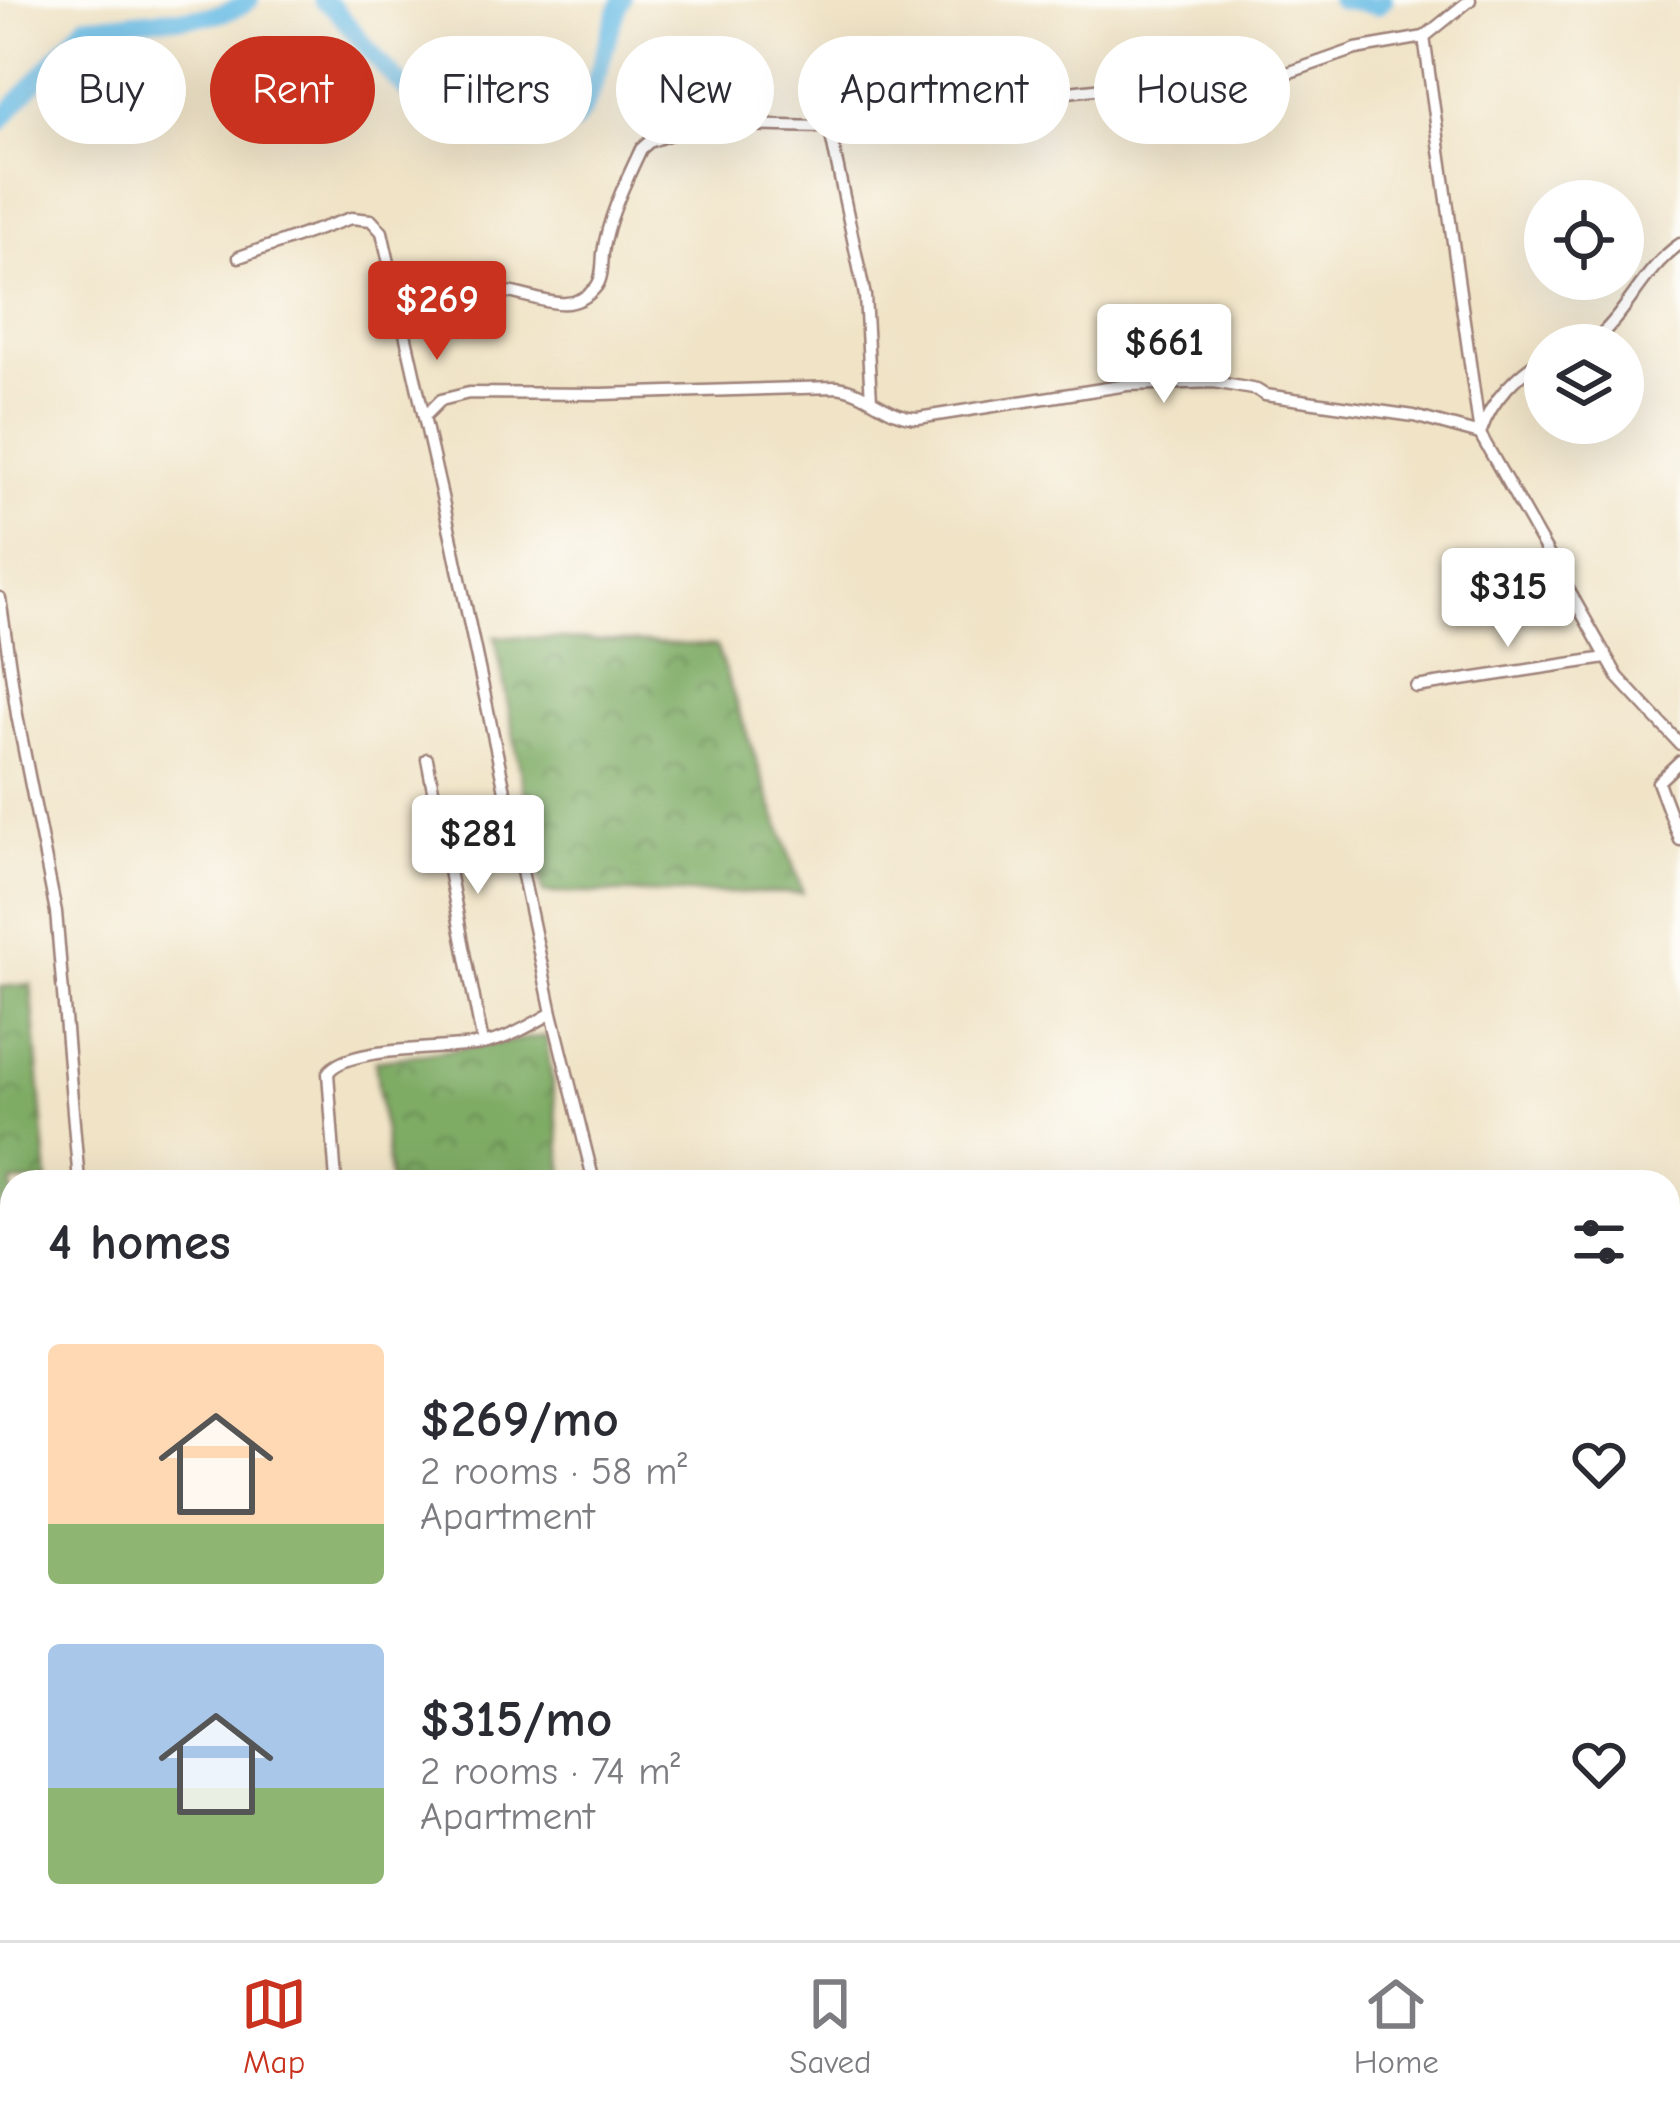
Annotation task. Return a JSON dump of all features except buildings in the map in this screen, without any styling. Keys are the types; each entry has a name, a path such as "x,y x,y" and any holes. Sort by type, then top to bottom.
{"street":[{"path":"1070,92 1196,77 1276,77 1356,49 1424,38 1470,0"},
{"path":"1424,38 1480,434 1618,677 1680,744"},
{"path":"404,321 450,296 500,290 559,304 593,291 599,282 610,220 649,142 698,124 798,126"},
{"path":"833,144 865,296 871,400"},
{"path":"239,257 351,218 371,220 385,242 552,1013 591,1170"},
{"path":"1612,324 1647,272 1680,244"},
{"path":"1480,434 1492,407 1524,373"},
{"path":"424,416 441,400 470,393 836,387 849,388 899,416 918,418 1115,386 1214,382 1265,395 1414,416 1480,434"},
{"path":"0,598 17,715 56,912 78,1170"},
{"path":"1417,687 1606,658"},
{"path":"427,759 483,1043"},
{"path":"1680,761 1660,778 1658,786 1680,840"},
{"path":"335,1170 328,1089 331,1066 368,1053 483,1043 516,1034 552,1013"}],"green space":[{"path":"495,636 716,646 803,893 543,893"},
{"path":"31,984 47,1170 0,1170 0,987"},
{"path":"546,1036 563,1170 389,1170 375,1061"}],"waterway":[{"path":"0,122 86,24 213,15 250,0"},
{"path":"322,0 420,102 473,133 502,140 548,135 577,119 622,0"},
{"path":"1339,0 1377,6 1384,0"}]}
